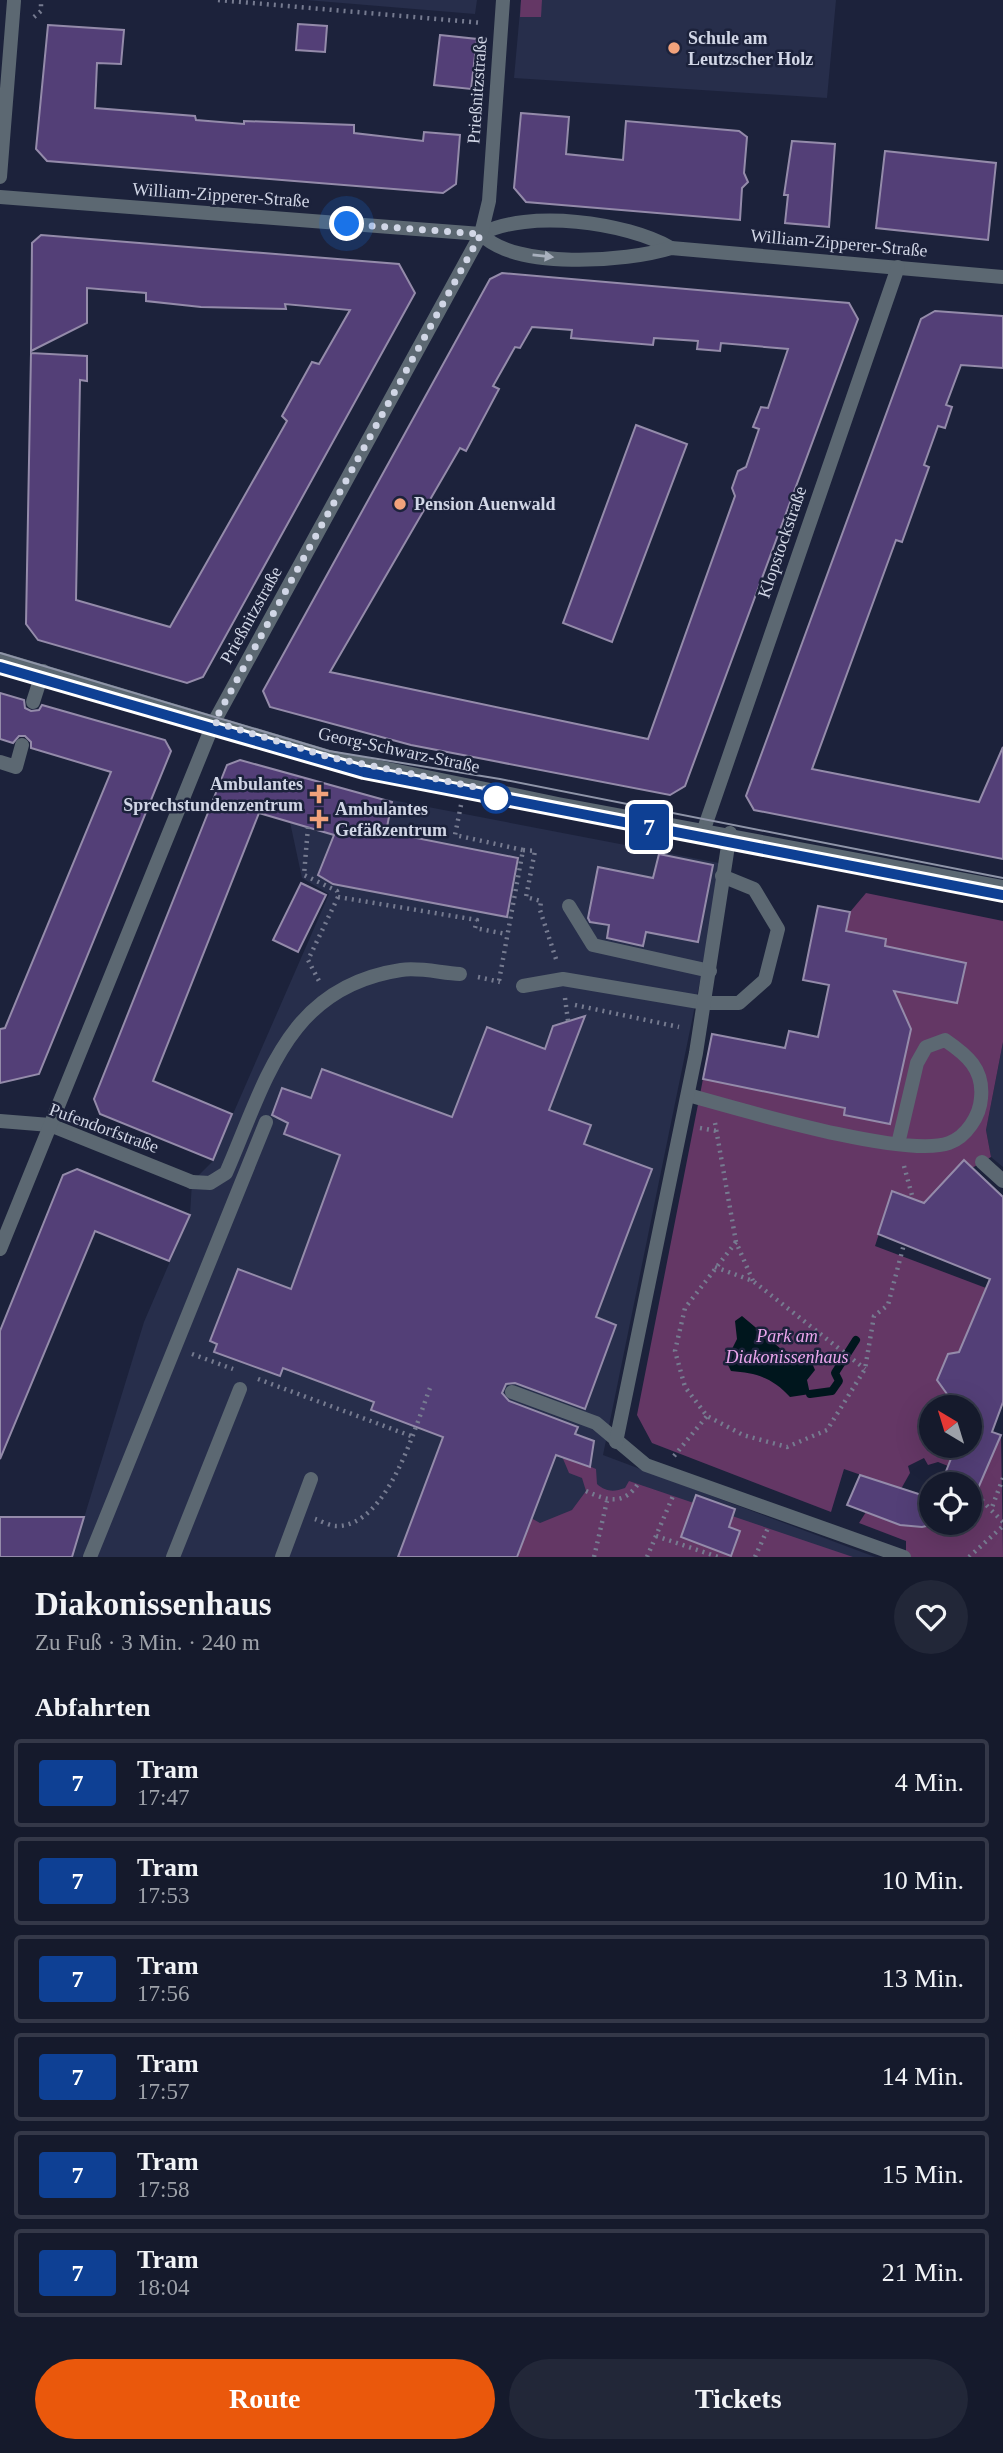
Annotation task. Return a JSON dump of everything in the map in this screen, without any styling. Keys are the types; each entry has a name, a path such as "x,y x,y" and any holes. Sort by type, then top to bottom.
{"street":[{"name":"Prießnitzstraße","path":"0,1249 214,722 481,234 489,201 503,0"},
{"path":"0,177 14,1"},
{"name":"William-Zipperer-Straße","path":"0,197 481,234 513,222 571,223 656,239 671,248"},
{"name":"William-Zipperer-Straße","path":"481,234 492,246 514,253 567,259 608,260 671,248 1003,277"},
{"name":"Klopstockstraße","path":"704,829 898,267"},
{"name":"Georg-Schwarz-Straße","path":"0,659 329,757 1003,887"},
{"path":"33,702 43,671"},
{"path":"0,762 16,767 22,746"},
{"path":"616,1442 688,1095 705,1003 730,833"},
{"path":"523,986 563,979 705,1003 739,1003 765,980 778,929 754,888 722,876"},
{"path":"569,906 593,945 710,971"},
{"path":"327,997 370,977 404,970 460,974"},
{"name":"Pufendorfstraße","path":"0,1121 50,1125 192,1182 209,1183 226,1173 278,1053 292,1030 327,997"},
{"path":"688,1095 795,1124 898,1144 924,1147 950,1143 970,1127 981,1107 983,1082 970,1057 945,1040 926,1047 918,1063 898,1144"},
{"path":"90,1557 266,1122"},
{"path":"982,1162 1003,1181"},
{"path":"173,1557 240,1389"},
{"path":"512,1392 596,1423 646,1465 885,1554 904,1557"},
{"path":"282,1557 311,1479"}],"path":[{"path":"218,0 502,24"},
{"path":"464,785 455,835 535,851 526,897 541,901 540,910 557,962"},
{"path":"308,827 304,875 337,891 338,897 308,960 327,997"},
{"path":"499,981 523,850"},
{"path":"338,897 477,919 475,929 506,934"},
{"path":"460,974 523,986"},
{"path":"565,1003 684,1028"},
{"path":"712,1102 736,1242 753,1281"},
{"path":"898,1144 913,1199"},
{"path":"736,1242 685,1308 675,1351 685,1387 707,1416 743,1435 787,1447 827,1430 865,1369 874,1316 888,1305 904,1244"},
{"path":"715,1267 753,1281 865,1369"},
{"path":"175,1348 241,1372"},
{"path":"254,1377 411,1436"},
{"path":"298,1513 337,1526 369,1514 390,1488 430,1388"},
{"path":"662,1471 707,1416"},
{"path":"586,1490 607,1501 621,1499 632,1493 646,1465"},
{"path":"647,1557 681,1478"},
{"path":"991,1510 1003,1478"},
{"path":"969,1557 1003,1524 982,1500"},
{"path":"594,1557 607,1501"},
{"path":"755,1557 775,1512"},
{"path":"656,1536 717,1557"}],"shaded area":[{"path":"306,0 477,0 475,14"},
{"name":"Schule am Leutzscher Holz","path":"521,0 836,0 827,98 514,78"},
{"path":"306,778 371,796 724,864 603,1455 875,1557 72,1557 144,1322 190,1215 192,1182 212,1162 329,894 302,878 290,822"},
{"path":"1003,1042 1003,1167 991,1157 986,1130"},
{"path":"742,1316 781,1349 812,1363 815,1370 807,1380 810,1394 790,1397 764,1378 731,1371 726,1361 737,1339 735,1321"}],"green space":[{"path":"521,0 542,0 541,17 520,17"},
{"name":"Park am Diakonissenhaus","path":"866,893 1003,921 1003,1042 986,1130 991,1157 972,1168 964,1161 924,1203 893,1191 875,1246 986,1288 959,1352 948,1354 938,1380 947,1395 919,1395 919,1458 924,1458 908,1466 910,1473 901,1489 844,1469 831,1512 652,1443 637,1415 703,1079 845,1108 844,1115 889,1124 903,1047 909,1039 910,1031 903,1015 877,987 957,1003 966,963 885,946 886,939 846,931 850,912"},
{"path":"1001,1435 1003,1557 906,1557 906,1541 859,1523 866,1512 892,1522 919,1527 919,1535 982,1535 982,1478"},
{"path":"561,1454 596,1469 597,1484 607,1490 625,1488 629,1481 853,1557 517,1557 531,1518 540,1523 572,1510 586,1491 582,1478 569,1473"},
{"name":"Park am Diakonissenhaus","path":"924,1458 951,1458 948,1466 938,1462 928,1465"}],"building":[{"path":"298,24 327,26 325,52 296,50"},
{"path":"48,25 124,30 121,64 97,63 95,108 195,116 196,120 244,124 244,121 354,125 354,133 423,141 424,132 460,135 456,184 443,193 47,161 36,149"},
{"path":"440,35 477,39 471,89 434,85"},
{"path":"521,113 569,117 566,154 623,160 626,121 739,131 747,137 744,173 748,182 742,188 740,220 526,202 514,188"},
{"path":"792,141 835,144 829,227 785,223 788,195 784,195"},
{"path":"885,151 996,163 988,240 876,228"},
{"path":"41,235 399,264 415,293 203,677 187,683 38,640 26,624 31,353 87,356 87,381 80,380 76,600 170,627 287,421 282,416 312,362 319,364 350,310 285,304 286,309 201,307 146,301 146,293 87,288 87,323 31,351 32,243"},
{"path":"502,273 849,303 858,319 685,786 670,795 411,745 270,707 263,691 490,279","holes":["532,327 572,330 571,338 653,345 654,338 698,341 697,349 720,351 721,343 788,349 768,408 761,407 753,427 759,429 746,467 738,471 732,488 735,496 648,739 330,672 460,448 466,451 499,389 493,386 515,347 520,348"]},
{"path":"935,311 1003,316 1003,368 961,365 946,405 952,407 945,428 938,426 924,465 929,467 902,542 896,540 812,769 979,802 1003,747 1003,859 754,810 746,796 921,319"},
{"path":"636,425 687,444 612,642 563,623"},
{"path":"0,693 24,700 25,708 31,711 39,710 42,705 165,740 171,751 39,1074 0,1083 0,1029 5,1028 111,772 31,748 31,742 25,736 19,736 13,743 0,739"},
{"path":"240,760 392,802 386,832 518,858 507,917 333,884 318,875 334,835 259,813 153,1081 232,1114 213,1160 100,1114 94,1099 227,765"},
{"path":"659,854 713,865 698,942 646,932 643,946 607,938 609,925 590,922 588,918 598,867 653,878"},
{"path":"301,883 326,895 298,952 273,940"},
{"path":"818,906 850,912 846,931 886,939 885,946 966,963 957,1003 894,991 911,1029 890,1124 844,1115 845,1108 703,1079 712,1034 785,1048 789,1031 818,1037 829,985 803,980"},
{"path":"585,1016 549,1110 591,1125 584,1144 652,1169 596,1317 616,1325 585,1409 515,1383 506,1384 502,1393 509,1401 578,1427 575,1434 594,1441 590,1467 556,1455 517,1557 398,1557 443,1437 371,1410 374,1402 283,1368 280,1376 214,1352 217,1344 210,1341 238,1269 291,1289 340,1155 284,1134 288,1123 272,1115 282,1088 311,1098 322,1069 452,1117 487,1027 545,1049 553,1026"},
{"path":"964,1160 1003,1197 1003,1402 992,1432 1001,1435 982,1479 982,1472 946,1472 951,1458 982,1458 982,1395 947,1395 937,1380 948,1354 959,1352 990,1279 878,1234 892,1191 924,1203"},
{"path":"77,1169 190,1215 169,1261 95,1231 0,1459 0,1331 63,1175"},
{"path":"860,1475 919,1494 919,1527 900,1525 847,1505"},
{"path":"696,1495 735,1509 729,1527 740,1531 731,1556 681,1537"},
{"path":"0,1517 84,1517 72,1557 0,1557"}],"waterway":[{"path":"810,1394 832,1391 839,1381 835,1373 856,1340"}],"tram line":[{"path":"0,653 329,751 500,779 1003,878"},
{"path":"0,667 364,772 1003,895"},
{"name":"7","path":"0,667 364,772 1003,895"}],"place":[{"name":"Schule am Leutzscher Holz","path":"674,48"},
{"name":"Pension Auenwald","path":"400,504"},
{"name":"Ambulantes Sprechstundenzentrum","path":"319,794"},
{"name":"Ambulantes Gefäßzentrum","path":"319,819"}],"route":[{"path":"347,224 481,234 214,722 329,757 495,791 496,798"}]}
